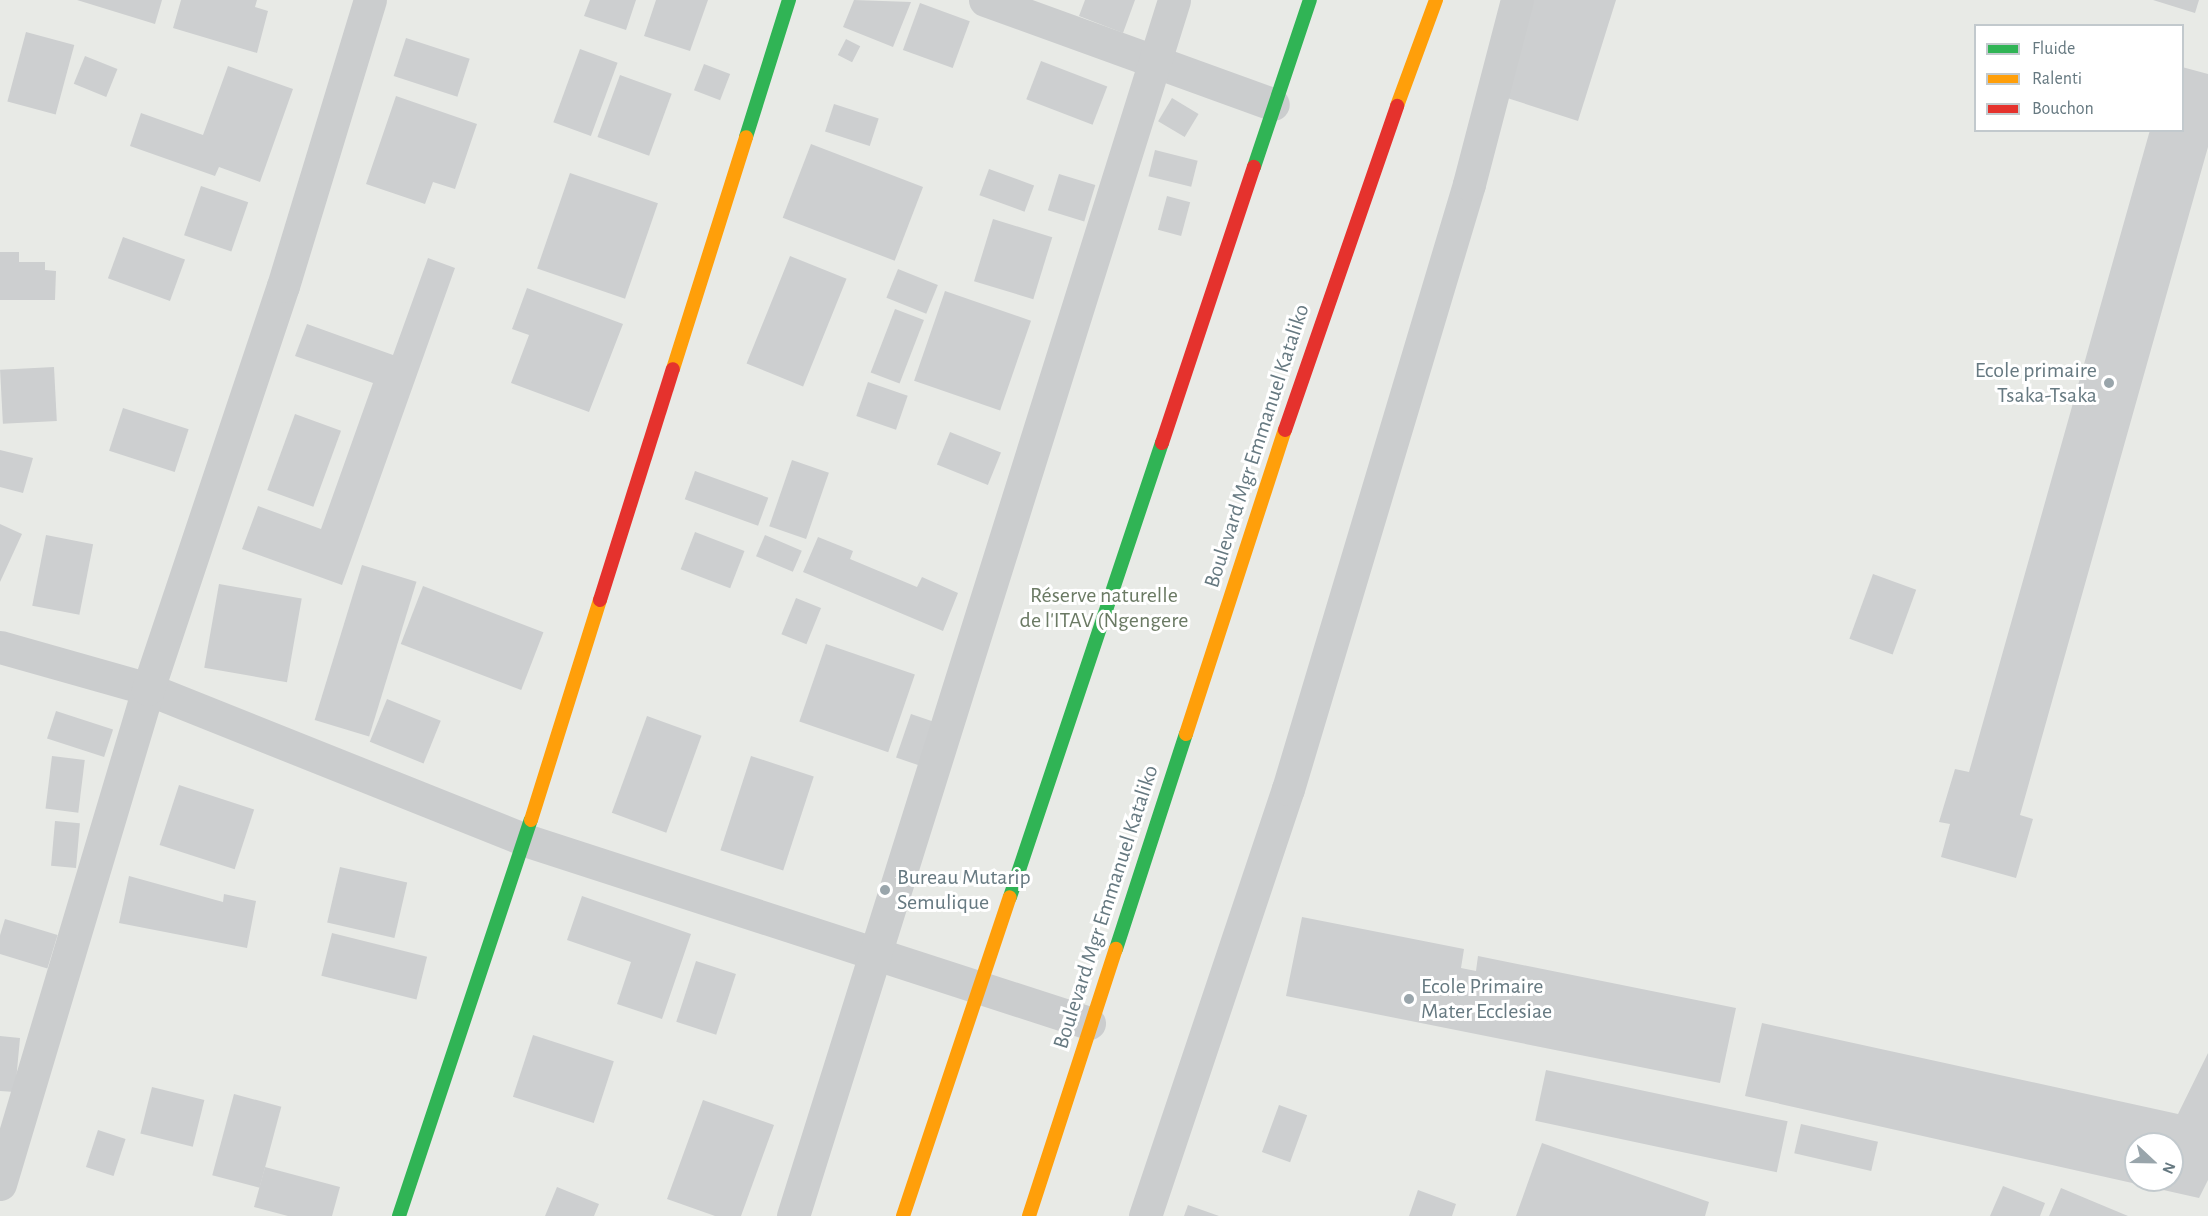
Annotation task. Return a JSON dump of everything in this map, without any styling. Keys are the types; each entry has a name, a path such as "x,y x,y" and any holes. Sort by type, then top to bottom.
{"street":[{"path":"0,1184 148,689 283,286 370,0"},
{"path":"399,1216 525,840 789,0"},
{"path":"985,0 1273,104"},
{"path":"793,1216 1174,0"},
{"path":"903,1216 1273,104 1310,0"},
{"name":"Boulevard Mgr Emmanuel Kataliko","path":"1029,1216 1089,1023 1345,247 1436,0"},
{"path":"1145,1216 1288,789 1469,184 1517,0"},
{"path":"0,647 148,689 525,840 1089,1023"}],"green space":[{"name":"Réserve naturelle de l'ITAV (Ngengere","path":"0,0 2208,0 2208,1216 0,1216"}],"building":[{"path":"77,0 162,0 155,24"},
{"path":"181,0 257,0 255,7 268,11 257,53 173,28"},
{"path":"590,0 636,0 626,30 584,16"},
{"path":"656,0 708,0 690,51 644,36"},
{"path":"854,0 911,2 893,47 843,27"},
{"path":"1085,0 1135,0 1123,33 1079,16"},
{"path":"1532,0 1616,0 1578,121 1501,96"},
{"path":"2153,0 2199,0 2195,13"},
{"path":"920,3 970,21 953,68 903,50"},
{"path":"26,32 74,45 56,114 7,102"},
{"path":"406,38 470,59 457,97 394,76"},
{"path":"846,39 860,46 852,62 838,55"},
{"path":"580,49 618,63 591,136 553,122"},
{"path":"85,56 117,69 106,97 74,84"},
{"path":"1041,61 1107,86 1093,125 1026,99"},
{"path":"704,64 730,74 720,100 694,90"},
{"path":"228,66 293,89 260,182 219,167 215,176 130,146 141,113 203,135"},
{"path":"2184,68 2208,74 2208,147 2020,815 2033,819 2016,878 1941,857 1950,824 1939,822 1955,769 1969,772 2149,132 2184,132"},
{"path":"620,75 672,94 649,156 597,137"},
{"path":"396,96 477,124 455,189 433,182 425,204 366,184"},
{"path":"1172,98 1199,114 1185,137 1158,121"},
{"path":"834,104 879,119 870,146 825,132"},
{"path":"811,144 923,187 895,261 783,218"},
{"path":"1155,150 1198,161 1191,187 1148,176"},
{"path":"989,169 1034,185 1025,212 979,195"},
{"path":"570,173 658,203 625,299 537,268"},
{"path":"1059,174 1095,185 1084,221 1048,210"},
{"path":"201,186 248,202 231,251 184,235"},
{"path":"1167,196 1190,202 1181,236 1158,230"},
{"path":"993,219 1052,237 1033,299 974,281"},
{"path":"123,237 185,260 170,301 108,278"},
{"path":"0,252 19,252 19,262 45,262 45,270 56,271 55,300 0,300"},
{"path":"790,256 847,279 803,386 747,364"},
{"path":"428,258 455,268 342,585 242,549 258,506 321,529 373,383 295,356 307,324 393,355"},
{"path":"898,269 938,285 926,314 886,298"},
{"path":"527,288 623,324 589,412 511,383 529,335 512,329"},
{"path":"945,291 1031,321 1000,410 914,381"},
{"path":"895,309 924,320 900,384 871,372"},
{"path":"54,367 57,421 3,424 0,370"},
{"path":"868,382 908,396 896,430 856,416"},
{"path":"123,408 189,429 175,472 109,451"},
{"path":"295,414 341,431 313,507 267,490"},
{"path":"950,432 1001,453 988,485 937,464"},
{"path":"0,450 33,458 23,493 0,487"},
{"path":"792,460 829,473 806,539 769,526"},
{"path":"695,471 768,498 758,526 685,499"},
{"path":"0,524 22,534 0,582"},
{"path":"695,532 744,551 730,588 681,569"},
{"path":"46,535 93,544 79,615 32,606"},
{"path":"765,535 802,551 793,572 756,556"},
{"path":"818,537 853,551 850,559 917,587 922,577 958,593 943,631 803,572"},
{"path":"362,565 417,582 369,737 315,720"},
{"path":"1873,574 1916,590 1893,655 1849,639"},
{"path":"219,584 302,599 287,682 204,668"},
{"path":"423,586 543,632 521,690 401,644"},
{"path":"796,598 821,608 806,644 781,634"},
{"path":"826,644 915,675 888,752 799,722"},
{"path":"387,699 441,721 424,763 370,742"},
{"path":"56,711 113,730 104,757 47,739"},
{"path":"911,714 937,723 922,767 896,757"},
{"path":"647,716 702,736 666,833 612,813"},
{"path":"52,756 85,760 78,813 46,809"},
{"path":"751,756 814,776 783,871 720,850"},
{"path":"179,785 254,809 235,869 160,845"},
{"path":"55,821 80,823 76,868 51,866"},
{"path":"340,867 407,883 394,938 327,923"},
{"path":"129,876 223,902 224,894 256,901 247,948 119,923"},
{"path":"582,896 691,934 662,1019 617,1004 631,962 567,940"},
{"path":"1302,917 1464,949 1461,968 1476,971 1478,956 1736,1008 1720,1083 1286,996"},
{"path":"5,919 58,935 47,969 0,954 0,935"},
{"path":"332,933 427,957 416,999 321,976"},
{"path":"696,961 736,974 716,1035 676,1022"},
{"path":"1762,1023 2178,1114 2208,1053 2208,1180 2199,1198 2172,1192 2184,1192 2184,1132 2124,1132 2124,1181 1745,1096"},
{"path":"533,1035 614,1061 594,1123 513,1097"},
{"path":"0,1036 20,1038 15,1092 0,1091"},
{"path":"1546,1070 1788,1121 1777,1172 1535,1121"},
{"path":"152,1087 204,1100 193,1147 140,1134"},
{"path":"234,1094 281,1107 260,1188 212,1175"},
{"path":"703,1100 774,1125 741,1216 715,1216 667,1199"},
{"path":"1279,1105 1307,1115 1290,1162 1262,1152"},
{"path":"1801,1124 1878,1142 1871,1171 1794,1153"},
{"path":"98,1130 126,1139 114,1176 86,1167"},
{"path":"1542,1143 1709,1202 1705,1216 1516,1216"},
{"path":"265,1167 340,1187 332,1216 288,1216 254,1207"},
{"path":"2003,1186 2045,1203 2040,1216 1990,1216"},
{"path":"557,1187 599,1204 594,1216 545,1216"},
{"path":"2061,1188 2128,1216 2049,1216"},
{"path":"1418,1190 1456,1204 1452,1216 1409,1216"},
{"path":"1188,1205 1219,1216 1184,1216"}],"traffic: fast":[{"path":"746,137 789,0"},
{"path":"1254,167 1310,0"},
{"path":"1010,897 1162,443"},
{"path":"1116,949 1186,734"},
{"path":"399,1216 531,820"}],"traffic: slow":[{"path":"1397,106 1436,0"},
{"path":"673,369 746,137"},
{"path":"1186,734 1285,430"},
{"path":"531,820 600,600"},
{"path":"903,1216 1010,897"},
{"path":"1029,1216 1116,949"}],"traffic: jam":[{"path":"1285,430 1397,106"},
{"path":"1162,443 1254,167"},
{"path":"600,600 673,369"}],"place":[{"name":"Ecole primaire Tsaka-Tsaka","path":"2109,383"},
{"name":"Bureau Mutarip Semulique","path":"885,890"},
{"name":"Ecole Primaire Mater Ecclesiae","path":"1409,999"}]}
